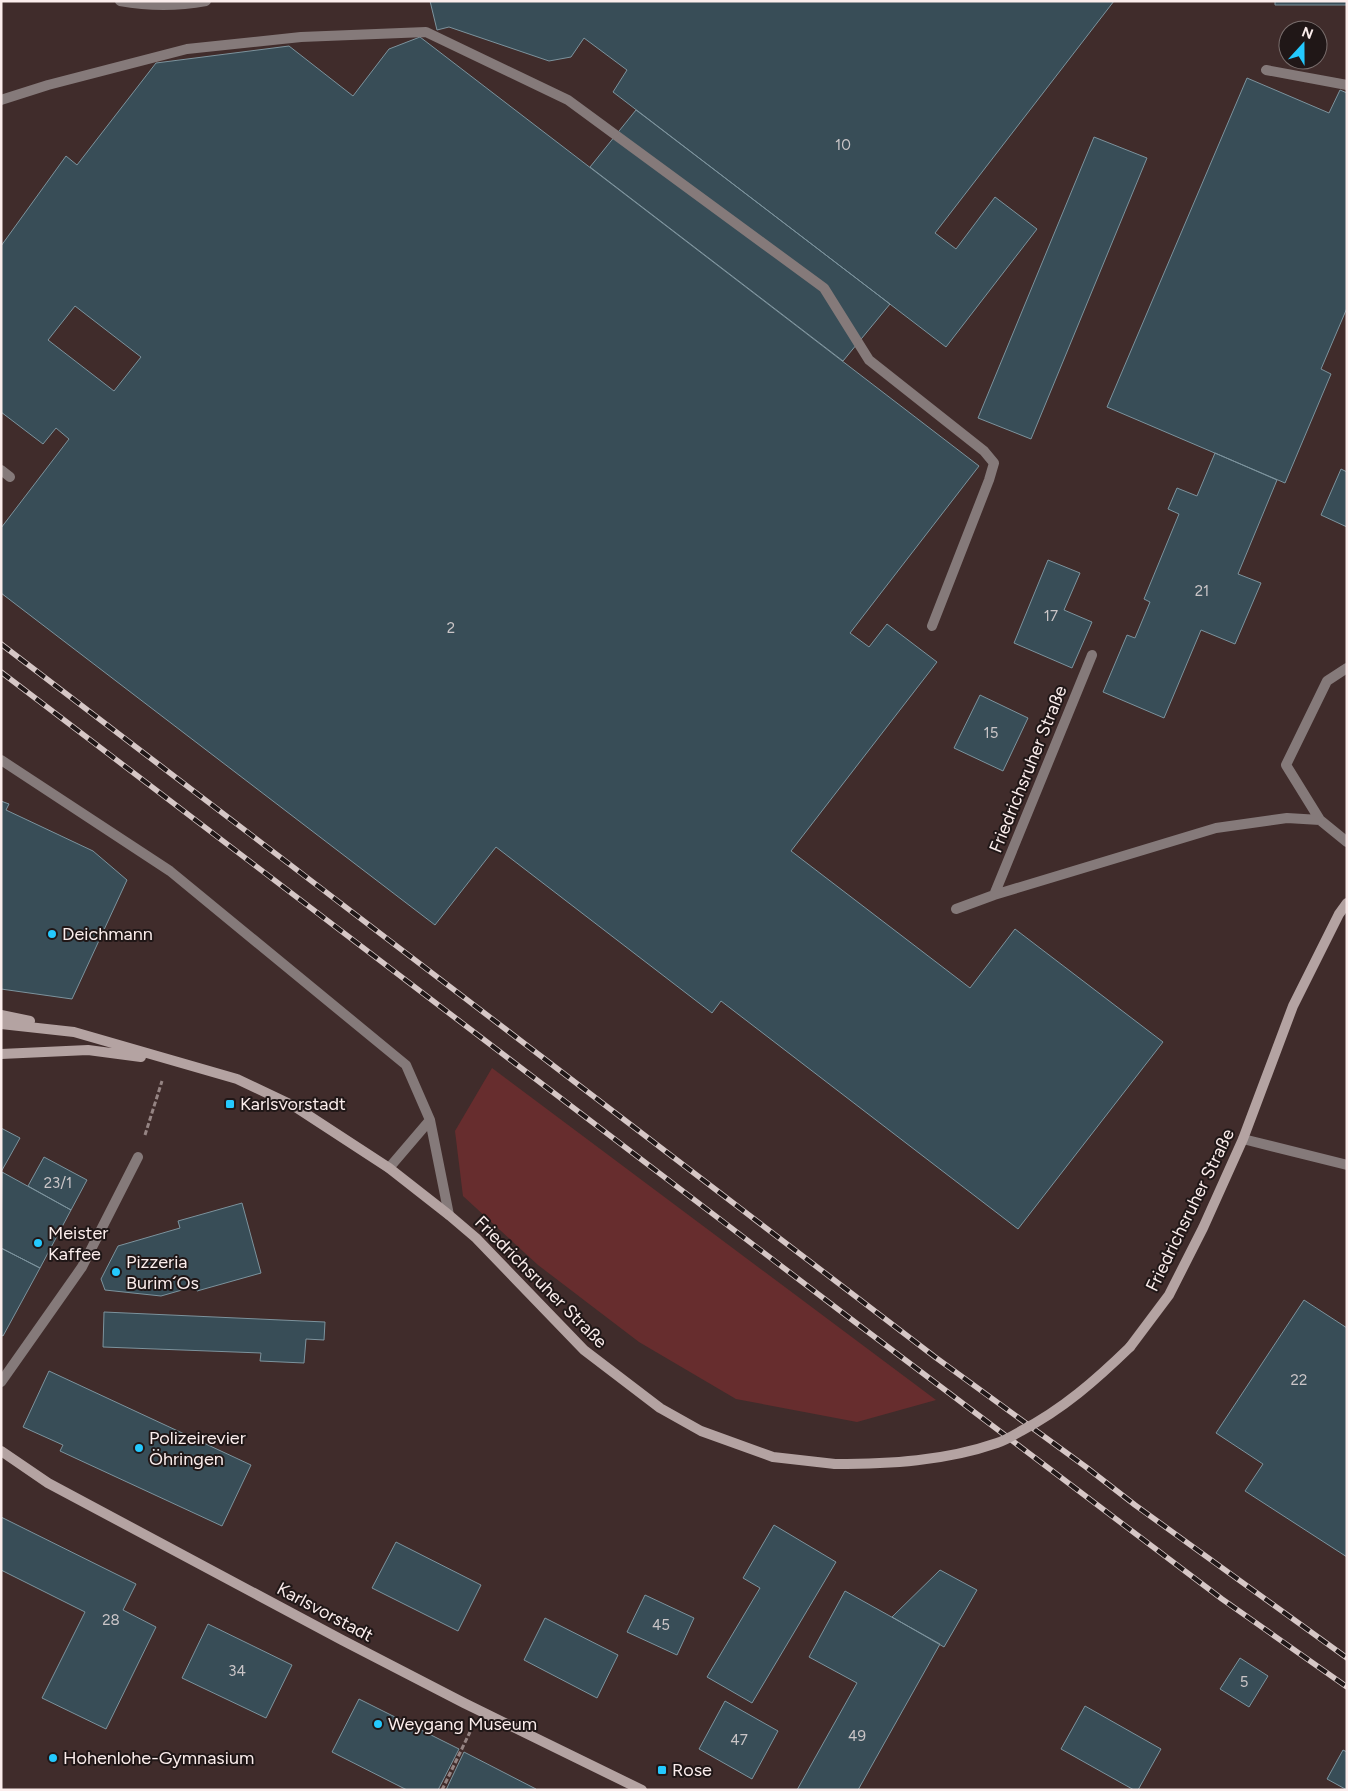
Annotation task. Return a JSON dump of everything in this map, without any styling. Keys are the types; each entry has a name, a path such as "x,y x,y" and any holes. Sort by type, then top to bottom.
{"main road":[{"name":"Friedrichsruher Straße","path":"1,1024 74,1032 169,1061 237,1079 294,1106 390,1168 449,1215 476,1238 584,1350 660,1408 701,1432 773,1457 836,1464 886,1464 942,1457 998,1442 1050,1415 1092,1384 1130,1348 1169,1295 1203,1228 1243,1139 1293,1006 1339,914 1347,903"},
{"path":"1,1015 74,1032"},
{"name":"Friedrichsruher Straße","path":"1,1054 88,1050 169,1061"},
{"name":"Karlsvorstadt","path":"1,1451 48,1483 342,1640 480,1711 642,1790"}],"street":[{"path":"120,1 137,4 193,4 206,1"},
{"path":"1,100 48,85 187,48 301,37 426,32 568,100 824,288 869,360 984,451 994,463 932,626"},
{"path":"1266,70 1347,85"},
{"name":"Friedrichsruher Straße","path":"994,895 1092,655"},
{"path":"1347,668 1327,681 1286,765 1320,820 1347,842"},
{"path":"1,760 170,872 406,1065 430,1120 449,1215"},
{"path":"956,909 994,895 1216,828 1287,818 1320,820"},
{"path":"390,1168 430,1120"},
{"path":"1243,1139 1347,1165"},
{"path":"1,1382 82,1267 138,1157"}],"path":[{"path":"138,1157 169,1061"},
{"path":"442,1790 480,1711"}],"shaded area":[{"path":"492,1068 936,1400 857,1422 736,1399 639,1342 538,1265 463,1196 455,1131"}],"building":[{"path":"430,1 1114,1 935,233 956,249 995,197 1037,229 946,347 613,92 627,70 584,38 571,57 549,61 449,27 437,30"},
{"path":"1275,1 1347,1 1347,5 1275,5"},
{"path":"420,37 979,466 850,633 869,647 887,624 937,662 791,851 970,988 1015,929 1163,1042 1018,1229 721,1001 712,1013 496,847 435,925 1,593 1,528 69,439 56,428 43,444 1,412 1,246 66,156 77,165 156,63 289,46 353,96 389,49","holes":["75,306 141,357 114,391 48,340"]},
{"path":"1247,78 1329,113 1340,90 1347,93 1347,308 1321,369 1331,374 1285,483 1107,407"},
{"path":"636,110 890,304 843,361 590,167"},
{"path":"1094,137 1147,158 1031,439 978,418"},
{"path":"1215,453 1277,480 1238,574 1261,583 1235,644 1201,630 1164,718 1103,692 1127,635 1135,638 1150,602 1144,599 1179,514 1168,509 1177,488 1197,496"},
{"path":"1341,469 1347,472 1347,527 1321,515"},
{"path":"1048,560 1080,573 1064,610 1092,622 1072,668 1014,643"},
{"path":"980,695 1028,718 1003,771 954,748"},
{"name":"Deichmann","path":"1,801 9,804 6,810 93,851 127,880 72,999 1,989"},
{"path":"1,1128 20,1138 1,1172"},
{"path":"44,1157 87,1180 71,1210 28,1186"},
{"path":"2,1172 71,1210 40,1268 1,1248"},
{"path":"242,1203 261,1273 197,1291 196,1286 161,1296 105,1290 101,1279 118,1246 180,1228 178,1221"},
{"path":"1,1248 40,1268 3,1336 1,1335"},
{"path":"1304,1300 1347,1328 1347,1557 1245,1491 1263,1464 1216,1433"},
{"path":"104,1312 325,1322 324,1340 306,1339 304,1363 260,1361 261,1353 103,1347"},
{"name":"Polizeirevier Öhringen","path":"49,1371 251,1465 222,1526 60,1451 63,1445 23,1427"},
{"path":"1,1517 136,1584 123,1610 156,1627 106,1729 42,1698 85,1612 1,1570"},
{"path":"774,1525 836,1562 752,1703 707,1677 760,1588 743,1578"},
{"path":"396,1542 481,1585 458,1631 372,1588"},
{"path":"940,1570 977,1590 944,1647 892,1617"},
{"path":"845,1591 940,1644 858,1790 797,1790 857,1683 809,1657"},
{"path":"645,1595 694,1618 677,1655 627,1632"},
{"path":"545,1618 618,1655 597,1698 524,1660"},
{"path":"208,1624 292,1665 266,1718 182,1678"},
{"path":"1240,1658 1268,1676 1249,1707 1220,1689"},
{"name":"Weygang Museum","path":"359,1699 459,1749 438,1790 407,1790 332,1752"},
{"path":"725,1701 778,1731 752,1779 699,1749"},
{"path":"1085,1706 1161,1749 1138,1790 1134,1790 1061,1749"},
{"path":"1343,1750 1347,1752 1347,1790 1327,1779"},
{"path":"464,1752 536,1789 536,1790 446,1790"}],"railway":[{"path":"1,644 935,1357 1135,1505 1347,1658"},
{"path":"1,672 1222,1599 1347,1687"}],"place":[{"name":"Deichmann","path":"52,934"},
{"name":"Karlsvorstadt","path":"230,1104"},
{"name":"Meister Kaffee","path":"38,1243"},
{"name":"Pizzeria Burim´Os","path":"116,1272"},
{"name":"Polizeirevier Öhringen","path":"139,1448"},
{"name":"Weygang Museum","path":"378,1724"},
{"name":"Hohenlohe-Gymnasium","path":"53,1758"},
{"name":"Rose","path":"662,1770"}]}
